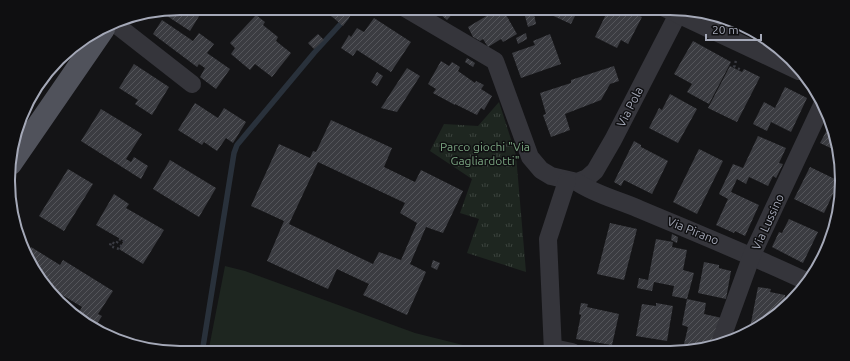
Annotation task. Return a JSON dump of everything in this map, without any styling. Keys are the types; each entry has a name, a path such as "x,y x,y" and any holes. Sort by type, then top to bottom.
{"main road":[{"path":"18,150 95,39"}],"street":[{"name":"Via Pirano","path":"417,15 495,61 530,157 541,170 551,176 572,182 626,203 752,255 802,279"},
{"name":"Via Pola","path":"572,182 587,178 595,171 613,140 673,15"},
{"path":"684,15 790,67"},
{"path":"119,27 192,84"},
{"name":"Via Lussino","path":"722,337 752,255 819,111"},
{"path":"553,346 548,239 572,182"}],"path":[{"path":"736,62 734,66 741,70"},
{"path":"119,239 124,241 119,249 110,246 111,242 116,244 119,239"}],"green space":[{"name":"Parco giochi \"Via Gagliardotti\"","path":"499,102 516,155 526,272 467,253 479,219 460,213 472,179 430,151 444,124 478,126"},
{"path":"225,266 245,271 415,333 467,346 209,346"}],"building":[{"path":"166,15 200,15 190,31"},
{"path":"256,15 265,22 263,25 278,37 276,41 291,53 272,77 255,64 250,70 231,54 235,48 230,43"},
{"path":"330,15 351,15 343,26"},
{"path":"441,15 451,15 447,20"},
{"path":"488,15 506,15 517,34 503,42 501,39 488,47 483,39 480,41 473,37 468,27"},
{"path":"534,15 536,24 528,27 525,16"},
{"path":"551,15 576,15 571,24"},
{"path":"606,15 638,15 642,17 628,44 621,40 617,48 595,37"},
{"path":"374,18 411,42 391,72 357,50 353,56 341,48 349,35 351,37 357,28 364,32"},
{"path":"162,20 193,41 199,33 214,44 207,53 230,69 216,89 200,77 205,68 199,64 197,67 153,34"},
{"path":"526,33 527,39 518,44 516,38"},
{"path":"318,34 324,40 314,49 308,43"},
{"path":"550,34 561,64 521,78 512,53 535,45 533,41"},
{"path":"693,41 731,62 709,104 687,92 692,84 674,74"},
{"path":"467,58 475,63 473,67 465,62"},
{"path":"441,61 449,66 452,62 460,67 458,71 475,83 476,81 484,85 481,89 492,96 484,110 481,108 477,115 433,93 436,89 428,84"},
{"path":"134,64 169,87 152,115 135,104 138,100 119,88"},
{"path":"614,66 619,81 610,84 601,100 565,114 570,130 551,137 543,115 546,114 540,93 571,83 571,80"},
{"path":"730,66 742,72 744,69 760,77 737,122 708,108"},
{"path":"407,68 420,76 397,112 381,108"},
{"path":"377,72 383,76 377,86 371,82"},
{"path":"785,87 807,98 791,132 771,122 767,131 753,124 764,102 775,108"},
{"path":"670,94 697,109 678,143 649,128 659,108 662,110"},
{"path":"195,103 218,118 224,108 246,122 233,143 226,138 217,151 204,142 202,145 178,130"},
{"path":"101,109 142,134 126,159 131,162 134,157 148,166 141,179 81,141"},
{"path":"331,120 392,148 384,167 415,182 421,170 463,191 443,233 426,227 410,264 426,272 407,315 363,295 369,284 337,269 328,289 267,261 284,221 251,206 279,144 310,158 313,151 316,152","holes":["318,162 405,203 400,213 417,223 401,260 379,252 373,264 289,224"]},
{"path":"827,130 832,149 820,143"},
{"path":"758,136 786,148 779,163 783,164 776,178 773,176 768,186 749,177 746,184 737,179 731,192 759,205 745,236 716,225 728,199 719,194 733,164 743,168"},
{"path":"634,141 641,145 641,147 668,161 652,194 624,180 621,186 614,182"},
{"path":"699,149 723,161 697,214 673,202"},
{"path":"170,160 216,188 199,217 153,189"},
{"path":"810,167 835,179 835,190 824,213 794,199"},
{"path":"68,169 93,184 64,231 39,216"},
{"path":"114,194 129,204 126,208 164,230 143,264 119,249 124,241 96,225"},
{"path":"789,219 818,232 803,263 772,247 779,232 782,233"},
{"path":"610,223 637,229 624,280 597,274"},
{"path":"672,234 678,237 677,243 671,240"},
{"path":"656,239 673,242 672,247 687,250 683,270 694,273 687,299 672,296 674,286 654,282 652,291 637,288 639,278 648,280"},
{"path":"31,247 60,265 63,260 113,291 98,314 102,316 97,323 79,312 82,307 59,293 37,263 30,249"},
{"path":"433,260 440,263 437,270 431,267"},
{"path":"704,262 719,265 719,268 731,271 726,299 698,293"},
{"path":"758,287 771,289 770,292 785,295 785,298 787,298 779,305 751,325"},
{"path":"687,299 706,303 704,314 722,318 716,339 691,345 684,344 688,327 682,325"},
{"path":"581,303 588,304 587,307 619,314 612,345 576,339 581,315 579,314"},
{"path":"656,303 673,306 667,341 636,336 642,304 656,306"}],"waterway":[{"path":"203,346 234,153 237,145 314,53 346,18"}]}
